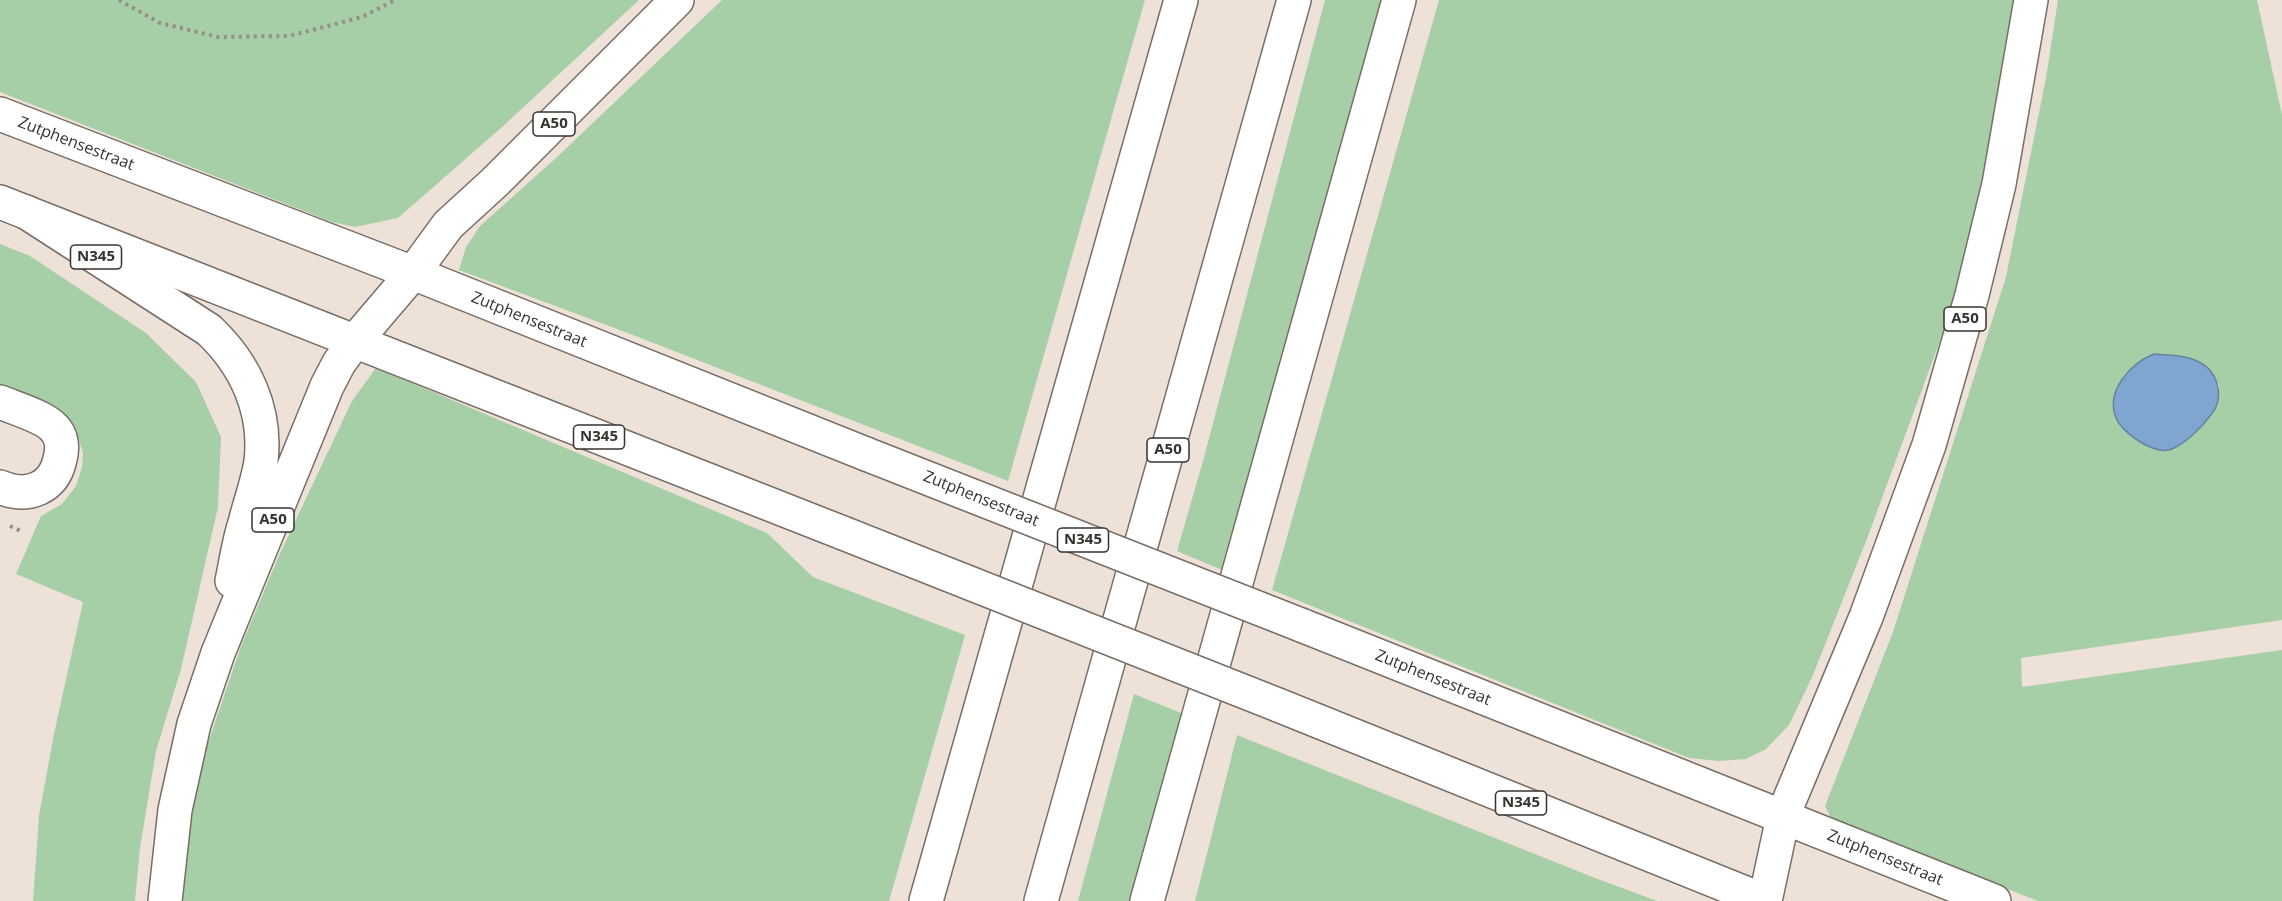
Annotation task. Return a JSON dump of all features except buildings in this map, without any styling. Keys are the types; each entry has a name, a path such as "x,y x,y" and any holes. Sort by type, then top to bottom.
{"main road":[{"name":"A50","path":"165,901 175,810 194,724 218,653 327,386 339,363 413,273 448,225 495,182 678,0"},
{"path":"926,901 1181,0"},
{"name":"A50","path":"1041,901 1294,0"},
{"path":"1147,901 1399,0"},
{"path":"1362,126 1419,0"},
{"name":"A50","path":"1783,818 1823,716 1866,617 1929,446 1972,295 1999,184 2031,0"},
{"name":"Zutphensestraat","path":"0,114 413,273 1994,901"},
{"name":"N345","path":"13,207 1278,705 1765,901"},
{"name":"N345","path":"13,207 192,317 220,340 247,377 261,427 261,461 254,494 244,524 218,653"},
{"path":"0,402 54,427 61,440 61,455 57,471 49,483 38,490 22,493 0,487"},
{"path":"1765,901 1783,818"}],"path":[{"path":"119,0 160,23 218,37 289,36 362,17 395,0"}],"green space":[{"path":"0,0 639,0 502,127 398,218 355,227 332,222 0,92"},
{"path":"722,0 1145,0 1008,481 459,270 466,247 480,226 556,158"},
{"path":"1325,0 1384,0 1222,570 1177,551"},
{"path":"1439,0 2020,0 2009,81 1955,300 1868,536 1813,675 1789,725 1766,749 1746,759 1719,761 1689,758 1272,590"},
{"path":"2058,0 2257,0 2282,115 2282,620 2021,658 2022,687 2282,650 2282,901 2038,901 1832,820 1825,806 1893,632 2006,277 2046,78","holes":["2212,373 2219,386 2218,399 2113,401 2124,375"]},
{"path":"0,244 30,256 146,333 196,382 221,437 218,507 181,669 156,751 140,848 135,901 33,901 39,816 54,734 83,602 16,574 41,516 62,504 76,486 82,467 83,453 76,431 61,412 48,403 0,389"},
{"path":"376,368 767,533 813,577 965,635 889,901 180,901 192,814 205,752 240,649 277,560 352,401"},
{"path":"1134,694 1186,715 1135,901 1078,901"},
{"path":"1237,735 1595,878 1657,901 1195,901"}],"water":[{"path":"2154,354 2183,357 2199,362 2211,372 2218,386 2215,409 2193,435 2172,449 2157,449 2140,442 2119,424 2114,408 2114,398 2122,379 2137,364"}]}
